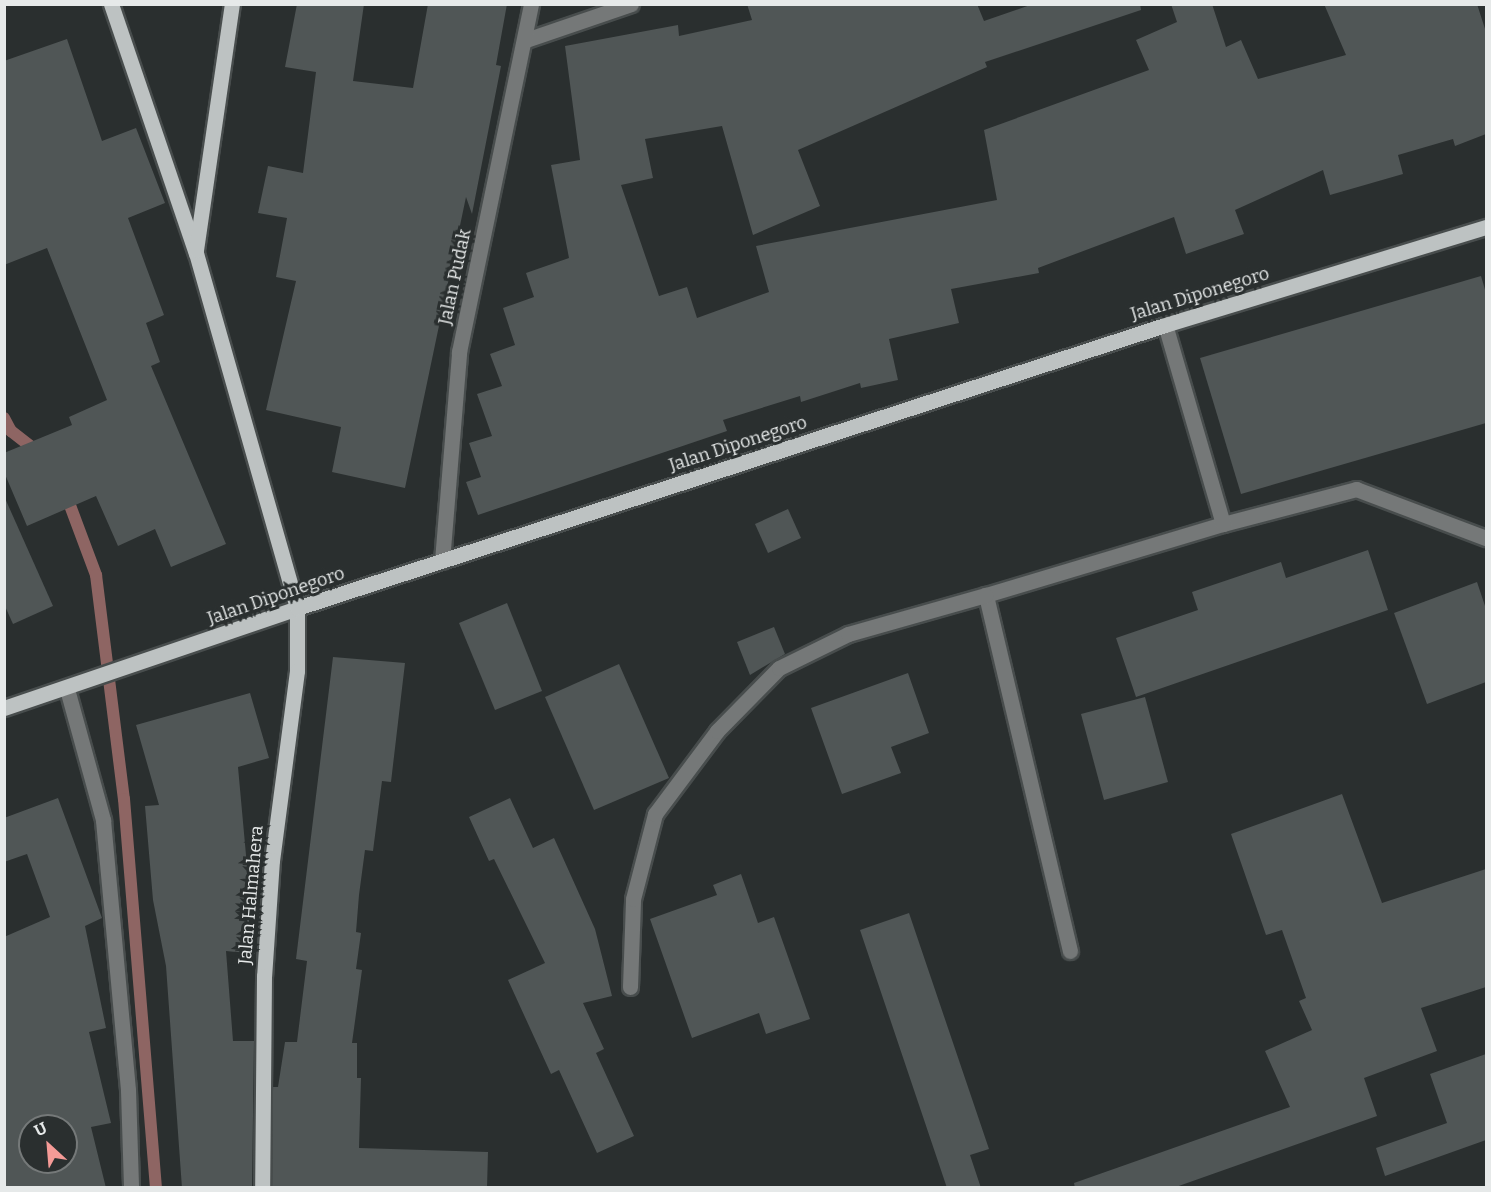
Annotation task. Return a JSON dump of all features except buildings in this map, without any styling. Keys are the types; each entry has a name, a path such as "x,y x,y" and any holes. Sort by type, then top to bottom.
{"main road":[{"name":"Jalan Halmahera","path":"111,4 196,253 297,608 297,671 272,860 264,976 262,1188"},
{"path":"196,253 232,4"},
{"name":"Jalan Diponegoro","path":"4,708 86,683 297,608 1165,325 1486,227"}],"street":[{"name":"Jalan Pudak","path":"442,561 459,352 526,40 531,4"},
{"path":"526,40 631,4"},
{"path":"1165,325 1222,524"},
{"path":"630,987 633,899 655,814 717,731 779,668 848,634 1222,524 1356,489 1486,538"},
{"path":"986,595 1070,951"},
{"path":"67,689 103,820 128,1090 131,1188"}],"waterway":[{"path":"4,418 11,431 40,454"},
{"path":"65,492 96,575 124,799 156,1188"}]}
